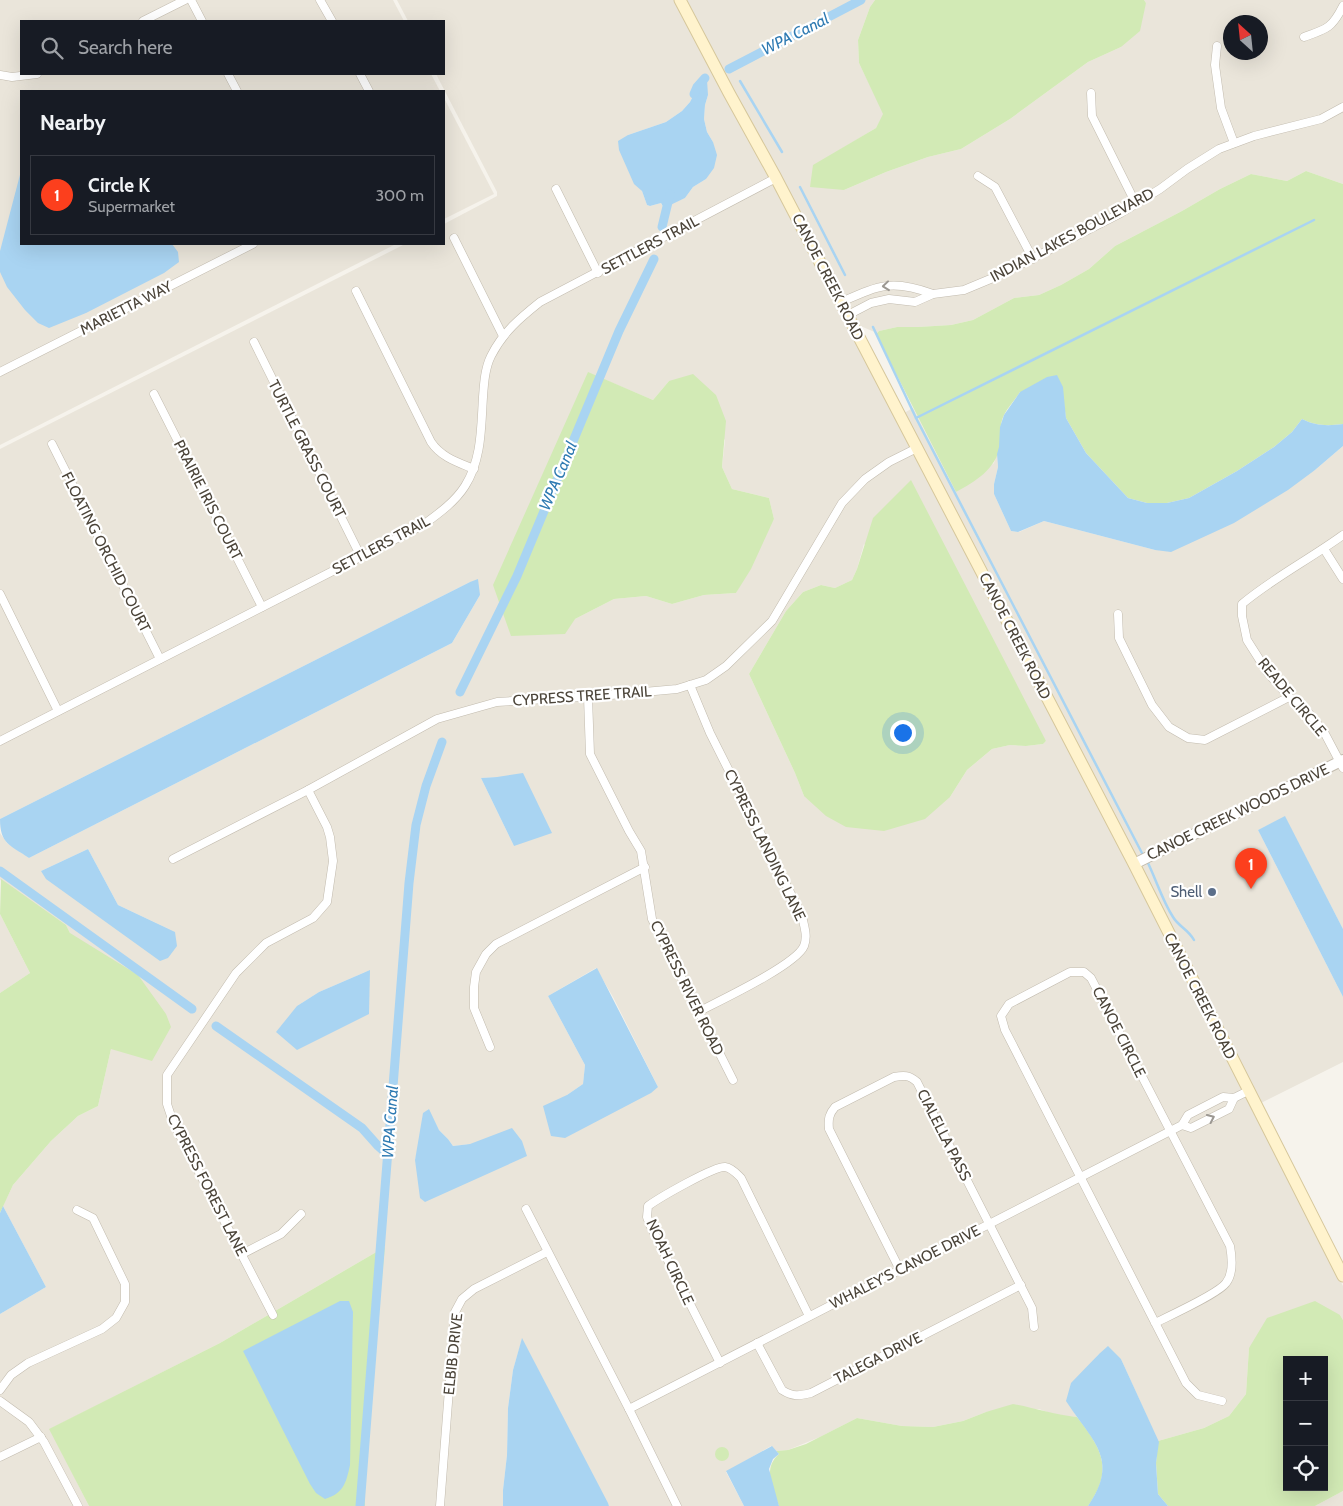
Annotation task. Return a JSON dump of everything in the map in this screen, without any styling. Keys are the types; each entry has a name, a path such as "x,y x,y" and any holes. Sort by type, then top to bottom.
{"main road":[{"name":"CANOE CREEK ROAD","path":"680,0 848,315 1134,864 1343,1276"}],"street":[{"path":"145,20 185,0"},
{"path":"192,0 202,20"},
{"path":"320,0 331,20"},
{"path":"1304,37 1326,30 1335,21 1343,6"},
{"path":"1217,46 1215,65 1221,108 1234,143"},
{"path":"0,75 12,77 29,75"},
{"path":"229,75 236,90"},
{"path":"361,75 369,90"},
{"path":"1091,93 1092,116 1136,204"},
{"name":"INDIAN LAKES BOULEVARD","path":"848,315 871,303 889,299 915,302 933,294 964,290 1000,275 1121,213 1219,149 1254,136 1321,119 1343,107"},
{"path":"978,176 995,187 1032,259"},
{"name":"SETTLERS TRAIL","path":"0,741 423,525 447,507 465,487 474,469 480,444 485,380 490,357 503,336 517,320 540,302 776,178"},
{"path":"556,189 598,273"},
{"path":"454,238 503,336"},
{"name":"MARIETTA WAY","path":"0,372 251,245"},
{"name":"INDIAN LAKES BOULEVARD","path":"841,302 868,290 883,286 907,287 933,294"},
{"path":"356,292 426,433 437,451 474,469"},
{"name":"TURTLE GRASS COURT","path":"254,342 361,556"},
{"name":"PRAIRIE IRIS COURT","path":"154,394 262,607"},
{"name":"FLOATING ORCHID COURT","path":"52,444 160,659"},
{"name":"CYPRESS TREE TRAIL","path":"173,859 308,790 437,719 497,702 588,697 677,689 706,680 726,666 772,621 842,503 865,479 889,462 917,448"},
{"name":"READE CIRCLE","path":"1342,763 1314,719 1268,673 1247,640 1242,616 1242,604 1257,591 1343,535"},
{"path":"1324,549 1343,579"},
{"path":"0,594 58,711"},
{"path":"1118,614 1119,638 1152,705 1169,727 1188,738 1204,740 1290,697"},
{"name":"CYPRESS LANDING LANE","path":"690,685 710,733 802,916 806,934 804,947 797,957 777,970 698,1012"},
{"name":"CYPRESS RIVER ROAD","path":"588,697 590,754 629,832 642,851 652,919 733,1080"},
{"name":"CANOE CREEK WOODS DRIVE","path":"1134,864 1342,763"},
{"name":"CYPRESS FOREST LANE","path":"273,1315 173,1122 167,1104 167,1074 236,973 266,944 313,918 327,902 333,861 330,837 327,827 308,790"},
{"path":"490,1047 474,1008 476,972 486,954 496,944 644,867"},
{"name":"CANOE CIRCLE","path":"1155,1323 1217,1291 1226,1283 1231,1270 1230,1246 1091,978 1084,972 1070,972 1009,1004 1001,1016 1005,1030 1080,1177 1155,1323 1186,1383 1198,1395 1222,1401"},
{"name":"CIALELLA PASS","path":"900,1270 829,1129 828,1121 835,1107 894,1077 904,1075 912,1077 917,1082 1032,1308 1034,1327"},
{"name":"WHALEY'S CANOE DRIVE","path":"629,1409 1182,1125 1188,1115 1223,1097 1234,1098 1248,1091"},
{"name":"WHALEY'S CANOE DRIVE","path":"1182,1125 1191,1128 1229,1109 1234,1098"},
{"name":"NOAH CIRCLE","path":"720,1362 647,1217 648,1206 657,1199 705,1174 725,1167 734,1171 741,1178 809,1316"},
{"path":"526,1209 677,1506"},
{"path":"0,1390 11,1375 28,1363 102,1329 116,1318 125,1302 125,1284 93,1218 77,1210"},
{"path":"242,1254 281,1234 300,1214"},
{"name":"ELBIB DRIVE","path":"440,1506 455,1312 462,1300 474,1289 547,1252"},
{"name":"TALEGA DRIVE","path":"757,1343 782,1390 799,1396 811,1393 1021,1285"},
{"path":"0,1401 29,1422 41,1438 78,1506"},
{"path":"0,1457 41,1438"}],"shaded area":[{"path":"0,0 393,0 403,20 20,20 20,75 432,75 439,90 20,90 20,245 394,245 0,445"},
{"path":"397,0 675,0 772,180 1130,866 1343,1286 1343,1320 1340,1315 1249,1348 1246,1394 1229,1416 1204,1428 1158,1441 1121,1359 1099,1354 1087,1367 1067,1401 1077,1417 1055,1415 1039,1409 986,1412 963,1421 933,1427 902,1426 857,1418 820,1437 788,1450 776,1451 771,1446 726,1472 744,1506 609,1506 522,1339 513,1370 508,1408 503,1506 365,1506 365,1469 385,1247 220,1343 50,1429 89,1506 0,1506 0,1314 46,1287 3,1206 13,1185 51,1141 78,1116 98,1106 111,1049 66,925 0,880 0,833 7,843 29,858 452,643 480,595 470,582 0,819 0,449 403,245 445,245 445,223 497,196 497,192 437,75 445,75 445,20 407,20","holes":["708,95 704,119 707,132 713,142 706,179 693,187 685,198 663,207 661,203 647,205 642,191 630,174 625,162 628,135 666,122 682,111 693,96","589,373 653,400 669,381 725,440 722,467 732,489 769,498 774,519 736,593 704,595 672,604 646,596 614,599 575,619","864,544 1046,741 1043,744 1010,745 992,749 967,770 950,797 804,796 749,674 786,611 803,592 821,585 835,588 852,580","497,777 514,846 481,778","88,849 118,905 175,932 41,871","596,968 613,997 658,1087 567,1095 583,1084 585,1065 548,996","370,970 297,1006 319,992","428,1109 439,1130 453,1146 470,1144 415,1160"]},
{"path":"685,0 875,0 870,7 858,40 859,63 884,114 876,128 813,166 844,190 928,157 961,149 1010,119 1088,62 1121,47 1146,3 1144,0 1343,0 1343,184 1306,171 1287,181 1251,174 1115,246 1089,269 1039,295 1014,298 973,320 951,325 897,327 877,333 858,325"},
{"path":"445,100 494,194 445,218"},
{"path":"913,408 956,492 994,463 997,454 998,467 994,494 1011,531 1019,532 1044,521 1155,550 1315,470 1343,446 1343,755 1135,858 904,413"},
{"path":"1343,766 1343,929 1285,817 1258,830 1343,997 1343,1062 1259,1104 1140,867"},
{"path":"0,914 30,973 0,993"},
{"path":"1343,1491 1343,1506 1315,1506"}],"green space":[{"path":"875,0 1144,0 1146,3 1140,31 1121,47 1088,62 1010,119 961,149 928,157 844,190 810,187 813,165 876,128 883,114 859,63 858,40 870,7"},
{"path":"1306,171 1343,184 1343,424 1322,425 1302,419 1292,432 1274,447 1237,471 1189,498 1167,503 1147,503 1128,498 1086,453 1066,418 1064,404 1020,392 1002,419 1000,446 994,461 984,474 956,492 876,334 879,331 897,327 951,325 973,320 1014,298 1039,295 1061,285 1089,269 1115,246 1251,174 1287,181"},
{"path":"588,372 653,400 669,381 693,374 716,395 726,421 722,467 732,489 769,498 774,519 751,569 736,593 704,595 672,604 646,596 614,599 575,619 565,634 511,636 493,585"},
{"path":"911,480 1046,741 1043,744 1010,745 992,749 967,770 950,797 925,819 884,831 846,827 826,816 804,796 749,674 786,611 803,592 821,585 835,588 852,580 873,518"},
{"path":"1,879 66,925 70,933 138,975 166,1014 171,1027 152,1061 111,1049 98,1106 78,1116 51,1141 13,1185 0,1213 0,993 30,973 0,914"},
{"path":"385,1247 365,1469 365,1506 89,1506 49,1429 220,1343"},
{"path":"1315,1301 1340,1315 1343,1320 1343,1491 1315,1506 1168,1506 1158,1494 1156,1463 1158,1441 1204,1428 1229,1416 1246,1394 1249,1348 1267,1318"},
{"path":"1013,1404 1077,1417 1086,1428 1098,1449 1103,1470 1096,1493 1088,1506 779,1506 770,1479 771,1466 779,1454 776,1451 788,1450 806,1444 857,1418 902,1426 933,1427 963,1421"},
{"path":"719,1447 725,1447 729,1454 725,1461 719,1461 715,1457 715,1451"}],"water":[{"path":"707,80 708,95 704,119 707,132 713,142 717,155 714,168 706,179 693,187 685,198 664,208 661,203 647,205 642,191 634,184 619,150 618,141 628,135 666,122 682,111 690,102 693,96 693,88"},
{"path":"20,175 20,245 173,245 178,252 179,262 164,273 86,313 49,328 38,323 7,287 0,272 0,251"},
{"path":"1057,375 1063,387 1066,418 1086,453 1128,498 1147,503 1167,503 1189,498 1237,471 1274,447 1292,432 1302,419 1322,425 1343,424 1343,446 1288,490 1234,523 1171,552 1155,550 1044,521 1018,532 1011,531 994,494 998,467 997,454 1000,427 1004,415 1020,392 1047,377"},
{"path":"478,579 480,595 452,643 29,858 11,847 4,839 0,827 0,819"},
{"path":"523,773 552,833 514,846 481,778"},
{"path":"1285,816 1343,929 1343,997 1258,830"},
{"path":"88,849 118,905 175,932 177,946 168,958 160,961 46,879 41,871"},
{"path":"597,968 658,1087 651,1093 565,1138 551,1136 543,1106 567,1095 583,1084 585,1065 548,996"},
{"path":"370,970 369,1014 297,1050 276,1032 297,1006 319,992"},
{"path":"429,1109 439,1130 453,1146 470,1144 512,1128 522,1141 527,1156 425,1202 420,1198 415,1160 423,1113"},
{"path":"3,1206 46,1287 0,1314 0,1213"},
{"path":"340,1301 349,1301 353,1312 350,1465 343,1487 336,1494 325,1499 316,1493 310,1484 243,1351"},
{"path":"522,1338 609,1506 503,1506 508,1408 513,1370"},
{"path":"1108,1346 1121,1359 1159,1442 1156,1463 1158,1494 1168,1506 1088,1506 1098,1490 1102,1475 1102,1462 1099,1450 1093,1439 1066,1401 1071,1383"},
{"path":"772,1446 779,1454 773,1459 769,1469 779,1506 744,1506 726,1471"}],"waterway":[{"name":"WPA Canal","path":"729,69 861,0"},
{"name":"WPA Canal","path":"694,94 705,78"},
{"path":"740,81 782,152"},
{"path":"800,187 845,275"},
{"name":"WPA Canal","path":"662,227 670,194"},
{"path":"873,327 916,418 1314,220"},
{"name":"WPA Canal","path":"460,692 517,576 619,331 654,259"},
{"path":"916,418 1144,857"},
{"name":"WPA Canal","path":"360,1506 409,883 416,825 426,786 442,742"},
{"path":"1147,861 1169,910 1175,920 1194,940"},
{"path":"0,871 192,1009"},
{"path":"216,1026 362,1128 387,1154"}],"place":[{"name":"Circle K","path":"1251,889"},
{"name":"Shell","path":"1212,892"}]}
